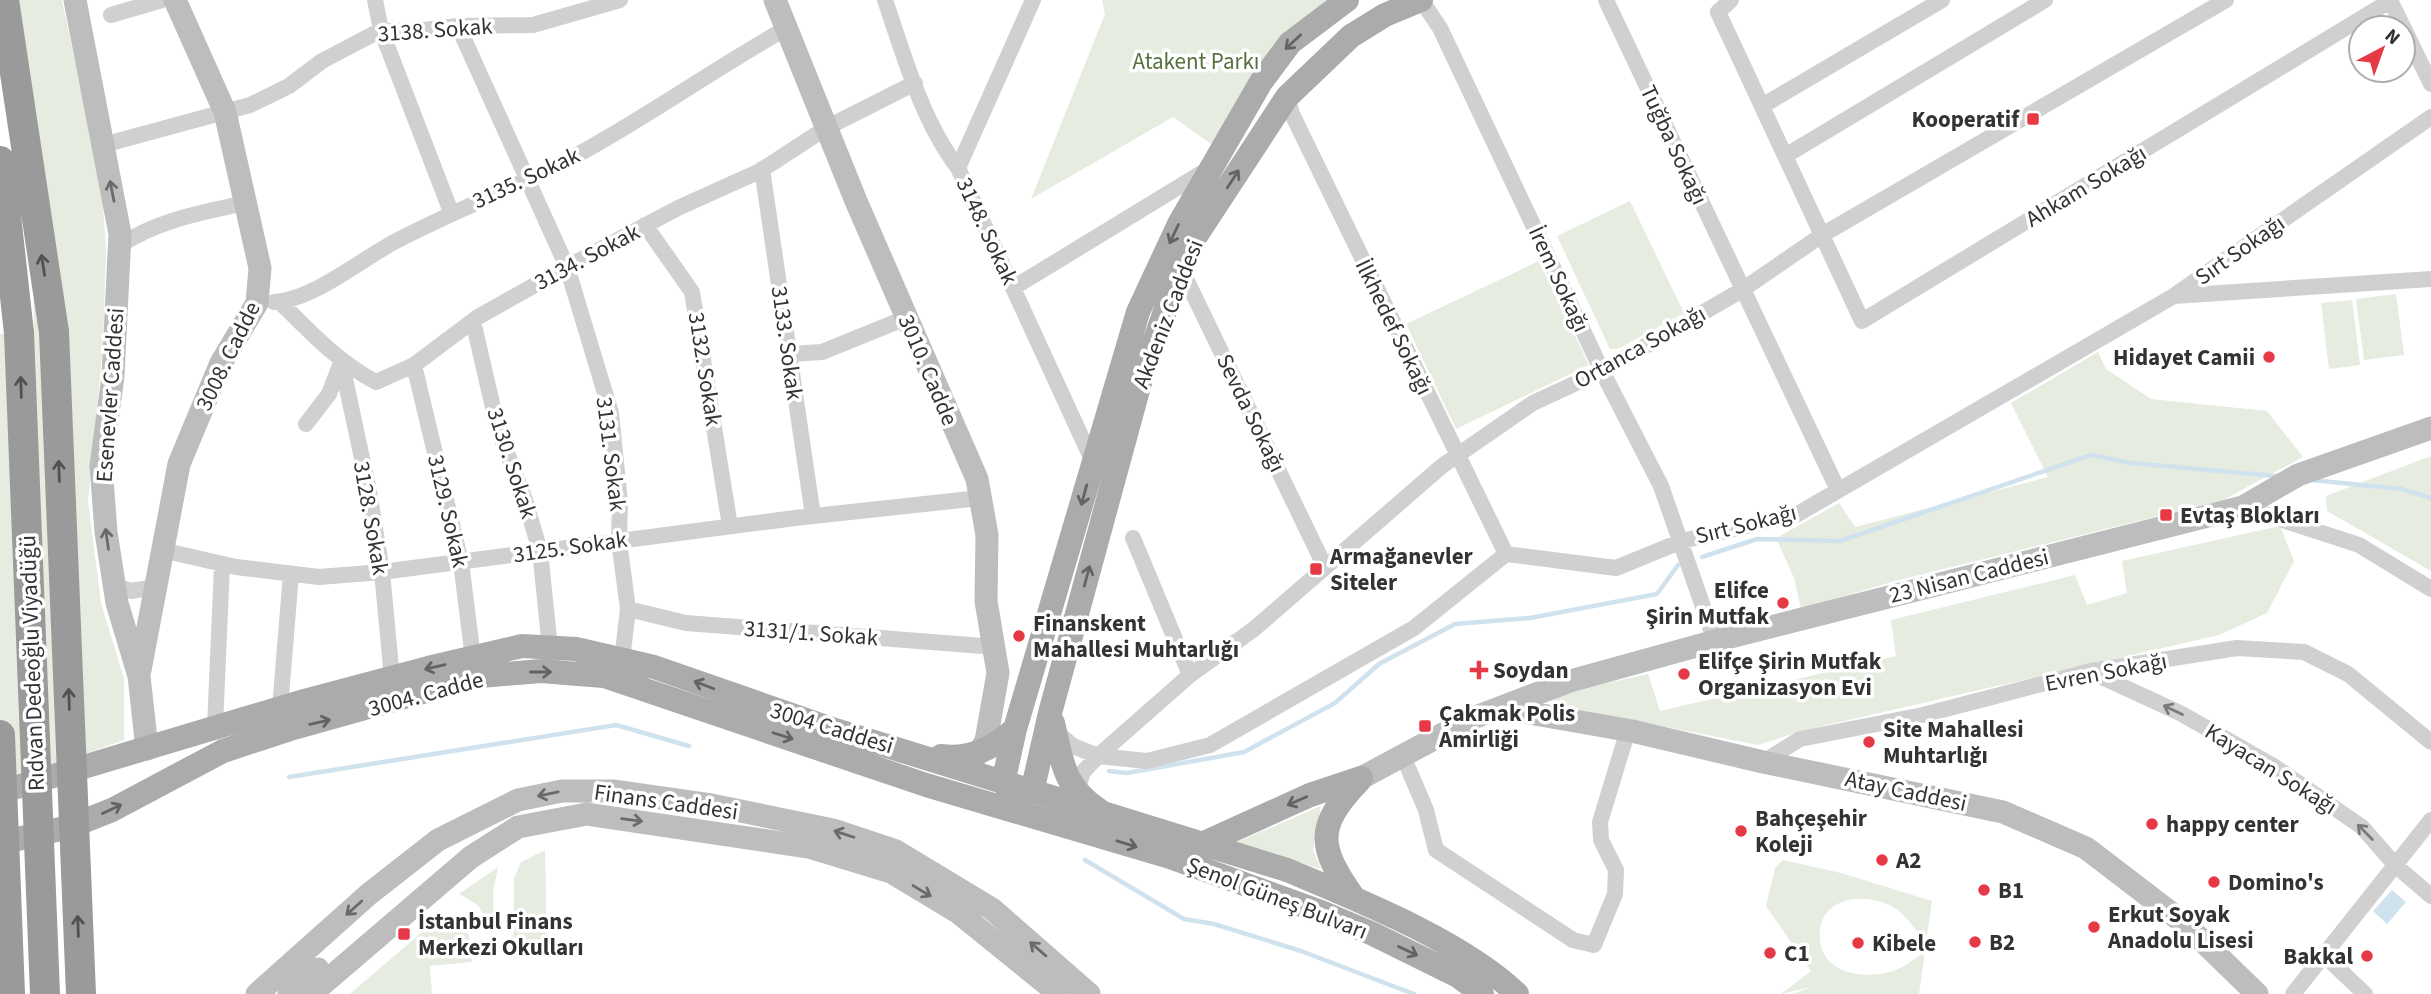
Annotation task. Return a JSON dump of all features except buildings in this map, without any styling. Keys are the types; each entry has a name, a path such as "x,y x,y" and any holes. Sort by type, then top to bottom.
{"highway":[{"path":"4,0 54,332 81,994"},
{"name":"Rıdvan Dedeoğlu Viyadüğü","path":"0,161 19,333 45,994"},
{"name":"Rıdvan Dedeoğlu Viyadüğü","path":"0,735 10,994"}],"main road":[{"name":"Akdeniz Caddesi","path":"1021,797 1015,729 1138,312 1208,169 1261,82 1284,50 1347,0"},
{"name":"Akdeniz Caddesi","path":"1021,797 1053,722 1141,379 1194,239 1287,97 1351,36 1385,15 1421,0"},
{"name":"3004. Cadde","path":"0,792 280,708 392,678 522,646 550,648"},
{"name":"3004 Caddesi","path":"550,648 576,649 654,667 750,703 909,752 1021,797 1112,818"},
{"name":"3004. Cadde","path":"0,843 69,827 112,810 223,751 290,729 480,676 541,671 604,676 984,802"},
{"path":"1053,722 1062,768 1082,798 1112,818"},
{"path":"909,752 958,758 978,754 1015,729"},
{"name":"Esenevler Caddesi","path":"146,790 150,766 147,749"},
{"path":"1202,844 1310,795 1361,778"},
{"path":"1354,898 1333,869 1326,841 1328,819 1335,806 1361,778"},
{"name":"3004 Caddesi","path":"984,802 1021,797 1061,824"},
{"name":"Şenol Güneş Bulvarı","path":"1112,818 1287,870 1354,898 1448,945 1517,994"},
{"name":"Şenol Güneş Bulvarı","path":"1061,824 1170,857 1321,912 1458,976 1482,994"}],"street":[{"name":"Esenevler Caddesi","path":"75,0 120,246 113,376 102,466 114,585 139,676 147,749"},
{"path":"111,15 162,0"},
{"name":"3008. Cadde","path":"139,676 179,464 221,363 268,302 225,112 175,0"},
{"path":"375,0 381,30 451,212"},
{"name":"3138. Sokak","path":"103,145 250,105 289,86 322,61 381,30 407,33 458,26 533,25 620,0"},
{"name":"3010. Cadde","path":"775,0 906,318 977,479 988,536 986,601 996,647 998,673 986,741 978,754"},
{"name":"3148. Sokak","path":"885,0 915,83 945,152 958,168 1093,462"},
{"path":"958,168 1033,0"},
{"name":"İrem Sokağı","path":"1421,0 1440,28 1602,371 1661,486 1715,640"},
{"name":"Tuğba Sokağı","path":"1606,0 1838,490"},
{"path":"1731,0 1718,12 1822,234"},
{"path":"1762,106 1942,0"},
{"path":"1785,156 2045,0"},
{"name":"Ortanca Sokağı","path":"1082,798 1079,784 1083,772 1190,675 1254,629 1456,457 1533,403 1602,371 1742,290 1822,234 2226,0"},
{"path":"2390,1 2431,84"},
{"name":"Ahkam Sokağı","path":"1822,234 1862,321 2390,1"},
{"name":"3131. Sokak","path":"458,26 567,267 611,413 620,502 619,541 628,609 622,660"},
{"name":"3135. Sokak","path":"268,302 293,301 451,212 572,157 643,118 785,29"},
{"name":"3134. Sokak","path":"268,302 341,360 376,382 414,365 473,321 567,267 645,225 762,169 826,128 915,83"},
{"name":"İlkhedef Sokağı","path":"1287,97 1292,114 1456,457 1506,554"},
{"name":"Sırt Sokağı","path":"1506,554 1616,568 1682,541 1796,515 2172,297 2431,117"},
{"name":"3133. Sokak","path":"762,169 813,516"},
{"path":"1013,288 1208,169"},
{"path":"120,246 141,231 163,223 245,203"},
{"name":"3132. Sokak","path":"645,225 692,292 730,526"},
{"name":"Sevda Sokağı","path":"1185,258 1186,279 1325,567"},
{"path":"2172,297 2431,279"},
{"path":"789,354 821,352 906,318"},
{"name":"3130. Sokak","path":"473,321 498,429 525,500 540,551 550,648"},
{"path":"306,424 329,394 341,360"},
{"name":"3128. Sokak","path":"341,360 369,491 382,572 392,678"},
{"name":"3129. Sokak","path":"414,365 461,562 473,658"},
{"name":"23 Nisan Caddesi","path":"1361,778 1472,718 1570,681 1715,640 2243,507 2298,474 2431,428"},
{"name":"3125. Sokak","path":"162,550 222,564 319,577 382,572 730,526 980,498"},
{"path":"2243,507 2359,545 2431,589"},
{"path":"1133,538 1190,675"},
{"path":"1053,722 1073,746 1098,756 1147,761 1210,745 1414,628 1506,554"},
{"path":"215,727 222,564"},
{"path":"280,708 291,574"},
{"path":"114,585 131,591 155,587"},
{"name":"3131/1. Sokak","path":"628,609 686,623 996,647"},
{"name":"Evren Sokağı","path":"1763,762 1800,739 1923,715 2091,671 2237,648 2304,652 2348,674 2431,742"},
{"name":"Kayacan Sokağı","path":"2091,671 2180,713 2275,767 2362,827 2396,866 2431,896"},
{"name":"Atay Caddesi","path":"1501,708 1628,730 2003,813 2086,848 2184,923 2257,994"},
{"path":"1403,756 1426,810 1436,850 1573,940 1594,945 1615,894 1616,870 1601,840 1600,822 1628,730"},
{"path":"1799,769 1800,739"},
{"name":"Finans Caddesi","path":"257,994 369,894 438,840 518,800 562,791 613,791 711,805 833,830 896,851 992,909 1089,994"},
{"name":"Finans Caddesi","path":"289,994 416,883 476,844 518,827 587,814 808,846 891,872 959,913 1059,994"},
{"path":"2293,994 2431,820"},
{"name":"Finans Caddesi","path":"311,994 471,857 518,827"},
{"path":"2323,955 2365,994"}],"green space":[{"path":"10,0 62,0 102,190 106,249 103,345 88,501 101,603 124,679 124,740 48,767 0,777 0,334 34,332 31,154"},
{"name":"Atakent Parkı","path":"1102,0 1334,0 1214,146 1173,117 1031,199 1105,14"},
{"path":"1630,201 1684,313 1618,349 1610,349 1557,236"},
{"path":"1539,261 1589,365 1456,429 1406,324"},
{"path":"2396,294 2404,355 2364,360 2356,299"},
{"path":"2352,300 2360,365 2329,369 2321,303"},
{"path":"2098,352 2106,369 2151,399 2267,411 2303,457 2223,500 1895,581 1801,609 1794,578 1776,538 1839,503 1855,527 2048,477 2011,403"},
{"path":"2431,456 2431,571 2327,511 2326,496"},
{"path":"2280,526 2294,561 2267,613 2219,635 1805,730 1758,745 1555,705 1552,695 1648,674 1660,711 1896,656 1891,620 2075,575 2087,605 2127,593 2122,561"},
{"path":"1321,806 1313,850 1321,869 1235,843"},
{"path":"545,850 547,954 513,958 514,879 521,862"},
{"path":"1783,860 1841,873 1932,901 1926,941 1898,910 1866,899 1853,899 1831,909 1823,918 1820,930 1825,956 1832,964 1851,973 1873,975 1893,971 1925,951 1919,994 1793,994 1811,987 1781,994 1811,971 1766,906 1775,868"},
{"path":"498,867 493,892 494,933 478,905 459,894"},
{"path":"435,921 455,921 469,935 472,962 430,966 432,994 350,994"}],"water":[{"path":"2392,890 2406,902 2387,924 2373,911"}],"waterway":[{"path":"1702,557 1757,539 1840,541 2091,455 2131,463 2276,476"},
{"path":"2312,480 2401,489 2431,498"},
{"path":"1109,771 1127,773 1244,752 1335,703 1379,664 1455,624 1530,618 1657,594 1678,565"},
{"path":"289,777 616,725 689,746"},
{"path":"1085,860 1184,919 1214,924 1301,951 1414,994"}],"place":[{"name":"Kooperatif","path":"2033,119"},
{"name":"Hidayet Camii","path":"2269,357"},
{"name":"Evtaş Blokları","path":"2166,515"},
{"name":"Armağanevler Siteler","path":"1316,569"},
{"name":"Elifce Şirin Mutfak","path":"1783,603"},
{"name":"Finanskent Mahallesi Muhtarlığı","path":"1019,636"},
{"name":"Soydan","path":"1479,670"},
{"name":"Elifçe Şirin Mutfak Organizasyon Evi","path":"1684,674"},
{"name":"Çakmak Polis Amirliği","path":"1425,726"},
{"name":"Site Mahallesi Muhtarlığı","path":"1869,742"},
{"name":"happy center","path":"2152,824"},
{"name":"Bahçeşehir Koleji","path":"1741,831"},
{"name":"A2","path":"1882,860"},
{"name":"Domino's","path":"2214,882"},
{"name":"B1","path":"1984,890"},
{"name":"Erkut Soyak Anadolu Lisesi","path":"2094,927"},
{"name":"İstanbul Finans Merkezi Okulları","path":"404,934"},
{"name":"B2","path":"1975,942"},
{"name":"Kibele","path":"1858,943"},
{"name":"C1","path":"1770,953"},
{"name":"Bakkal","path":"2367,956"}]}
